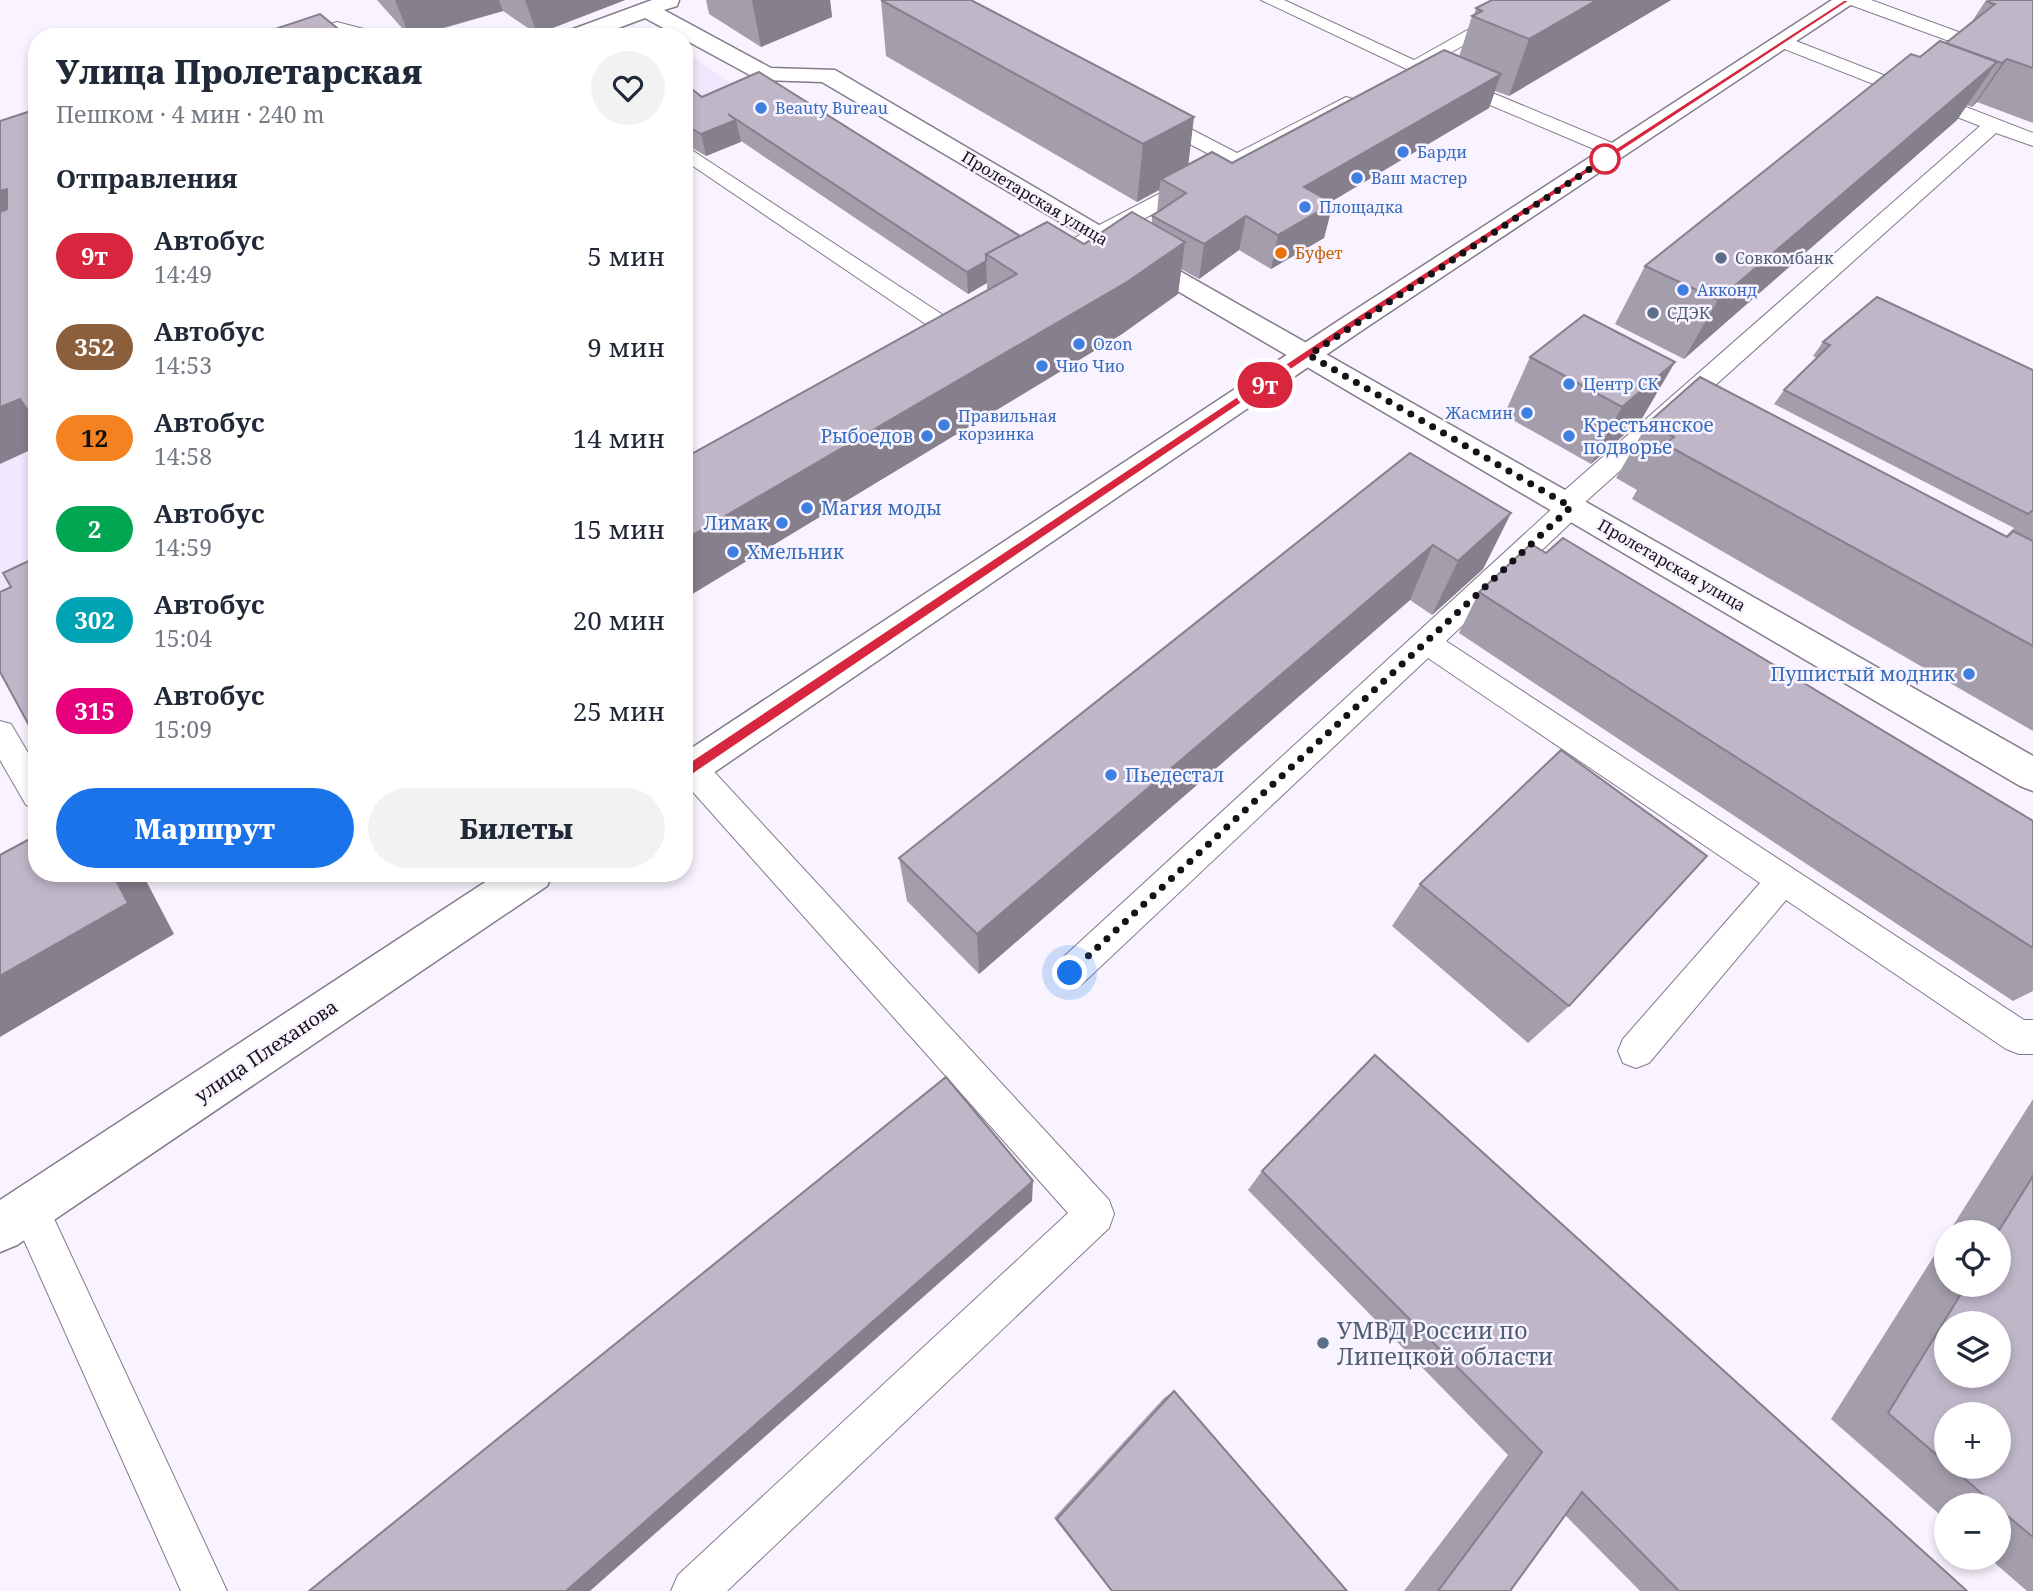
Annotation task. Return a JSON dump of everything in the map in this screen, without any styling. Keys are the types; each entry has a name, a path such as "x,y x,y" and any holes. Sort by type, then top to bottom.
{"main road":[{"path":"693,763 1847,0"},
{"path":"597,28 659,5"},
{"name":"Пролетарская улица","path":"659,5 689,28"},
{"name":"Пролетарская улица","path":"693,31 755,79 827,75 1095,234 1309,355 2033,775"},
{"name":"улица Плеханова","path":"15,1218 519,882"}],"lane":[{"path":"1270,0 1415,67 1615,152"},
{"path":"1391,79 1534,0"},
{"path":"1854,0 1958,38"},
{"path":"1783,42 2033,140"},
{"path":"1023,275 1095,234 1367,92"},
{"path":"1141,111 1236,160"},
{"path":"1070,973 1426,642 1568,505 1993,125"},
{"path":"693,157 938,322"},
{"path":"914,335 962,309"},
{"path":"1666,415 1691,428"},
{"path":"1426,642 2019,1037 2033,1037"},
{"path":"0,733 28,781"},
{"path":"693,774 1095,1214 694,1591"},
{"path":"1636,1051 1784,879"},
{"path":"15,1218 204,1591"}],"shaded area":[{"path":"693,57 733,84 693,100"},
{"path":"28,265 28,707 8,673 0,676 0,276"}],"building":[{"path":"881,0 971,0 1194,117 1143,144"},
{"path":"1492,0 1597,0 1529,39 1472,16 1482,11 1476,8"},
{"path":"2033,0 2033,68 2007,59 2002,63 1946,43 1995,4 1988,2"},
{"path":"320,14 337,28 278,28"},
{"path":"1940,41 1997,62 1718,300 1645,266 1911,54 1920,57"},
{"path":"1444,50 1501,74 1304,187 1333,203 1278,235 1246,216 1204,244 1152,216 1186,193 1161,179 1212,152 1232,163"},
{"path":"759,72 1020,236 986,254 986,261 967,272 728,114 736,120 701,134 693,129 693,90 702,97"},
{"path":"28,112 28,411 20,399 0,407 0,212 7,209 7,189 0,191 0,121"},
{"path":"1132,212 1185,242 1127,282 693,535 693,453 1017,274 986,254 1047,222 1084,244"},
{"path":"1877,297 2033,370 2033,510 2028,514 1784,390 1830,345 1823,342"},
{"path":"1584,315 1675,362 1622,407 1530,357"},
{"path":"1700,377 2007,537 2013,531 2033,541 2033,646 1665,444 1674,437 1648,423"},
{"path":"1410,453 1511,513 1458,561 1433,545 977,934 899,858"},
{"path":"1563,538 2033,821 2033,948 1479,592 1531,544 1546,553"},
{"path":"28,561 28,723 0,672 0,592 11,587 3,573"},
{"path":"1561,750 1707,856 1569,1006 1420,884"},
{"path":"28,840 28,882 117,882 128,903 0,976 0,855"},
{"path":"1375,1055 1934,1561 1934,1570 1944,1570 1967,1591 1679,1591 1582,1492 1510,1591 1438,1591 1542,1452 1262,1171"},
{"path":"946,1077 1033,1181 566,1591 309,1591"},
{"path":"2033,1176 2033,1537 2011,1519 2011,1493 1981,1493 1965,1479 2011,1479 2011,1402 1934,1402 1934,1453 1888,1413 1934,1338 1934,1388 2011,1388 2011,1311 1950,1311 1959,1297 2011,1297 2011,1220 2006,1220"},
{"path":"1174,1391 1347,1591 1112,1591 1057,1519"}],"bus line":[{"name":"9т","path":"693,767 1251,395 1354,323 1847,0"}],"place":[{"name":"Beauty Bureau","path":"761,108"},
{"name":"Барди","path":"1403,152"},
{"name":"Ваш мастер","path":"1357,178"},
{"name":"Площадка","path":"1305,207"},
{"name":"Буфет","path":"1281,253"},
{"name":"Совкомбанк","path":"1721,258"},
{"name":"Акконд","path":"1683,290"},
{"name":"СДЭК","path":"1653,313"},
{"name":"Ozon","path":"1079,344"},
{"name":"Чио Чио","path":"1042,366"},
{"name":"Центр СК","path":"1569,384"},
{"name":"Жасмин","path":"1527,413"},
{"name":"Правильная корзинка","path":"944,425"},
{"name":"Рыбоедов","path":"927,436"},
{"name":"Крестьянское подворье","path":"1569,436"},
{"name":"Магия моды","path":"807,508"},
{"name":"Лимак","path":"782,523"},
{"name":"Хмельник","path":"733,552"},
{"name":"Пушистый модник","path":"1969,674"},
{"name":"Пьедестал","path":"1111,775"},
{"name":"УМВД России по Липецкой области","path":"1323,1343"}],"route":[{"path":"1070,973 1571,507 1309,355 1605,159"}]}
